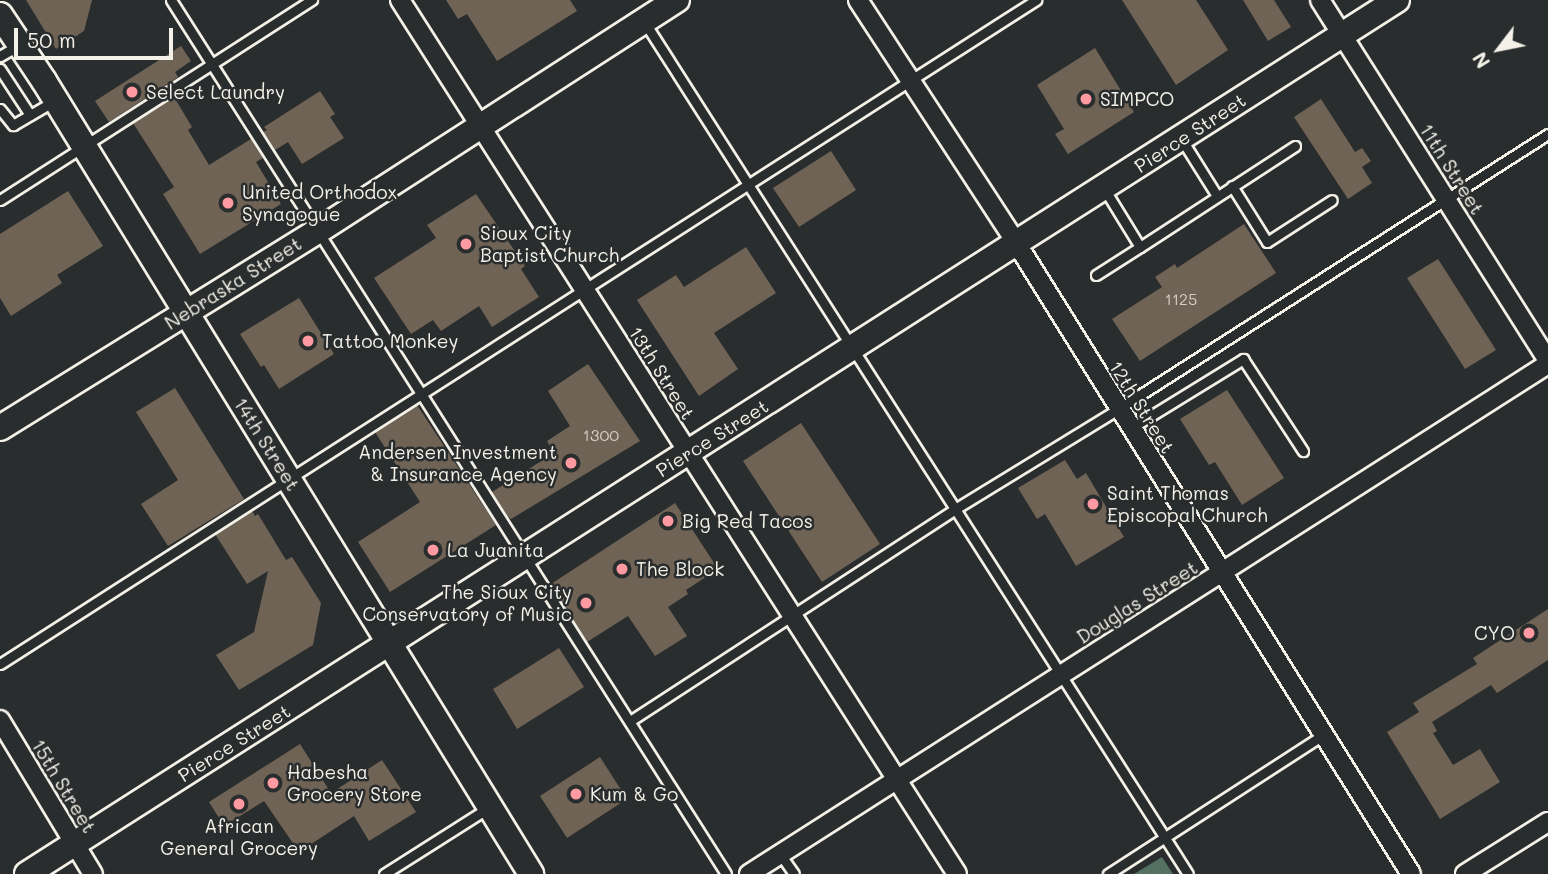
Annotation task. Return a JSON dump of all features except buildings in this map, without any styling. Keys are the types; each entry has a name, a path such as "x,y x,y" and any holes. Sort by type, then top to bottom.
{"main road":[{"name":"Nebraska Street","path":"0,428 318,231 677,0"},
{"name":"Pierce Street","path":"27,874 1396,0"},
{"name":"14th Street","path":"0,15 10,50 55,100 531,874"}],"street":[{"name":"13th Street","path":"400,0 957,874"},
{"name":"12th Street","path":"858,0 1017,244 1410,874"},
{"name":"11th Street","path":"1320,0 1548,363"},
{"name":"Douglas Street","path":"749,874 1548,363"},
{"name":"15th Street","path":"0,720 93,874"},
{"path":"1465,874 1548,822"}],"lane":[{"path":"171,0 726,874"},
{"path":"0,200 312,0"},
{"path":"0,664 287,477 1036,0"},
{"path":"644,21 1188,874"},
{"path":"0,69 30,115"},
{"path":"0,109 13,125 55,100"},
{"path":"630,722 955,509 1118,409 1548,134"},
{"path":"1181,138 1217,196"},
{"path":"1096,275 1295,146"},
{"path":"1232,187 1268,242 1332,200"},
{"path":"1104,188 1140,247"},
{"path":"1131,428 1243,359 1303,451"},
{"path":"1108,874 1323,735"},
{"path":"384,874 490,807"},
{"path":"780,853 794,874"}],"green space":[{"path":"1162,857 1173,874 1134,874"}],"place":[{"name":"Select Laundry","path":"132,92"},
{"name":"SIMPCO","path":"1086,99"},
{"name":"United Orthodox Synagogue","path":"228,203"},
{"name":"Sioux City Baptist Church","path":"466,244"},
{"name":"Tattoo Monkey","path":"308,341"},
{"name":"Andersen Investment & Insurance Agency","path":"571,463"},
{"name":"Saint Thomas Episcopal Church","path":"1093,504"},
{"name":"Big Red Tacos","path":"668,521"},
{"name":"La Juanita","path":"433,550"},
{"name":"The Block","path":"622,569"},
{"name":"The Sioux City Conservatory of Music","path":"586,603"},
{"name":"CYO","path":"1529,633"},
{"name":"Habesha Grocery Store","path":"273,783"},
{"name":"Kum & Go","path":"576,794"},
{"name":"African General Grocery","path":"239,804"}]}
